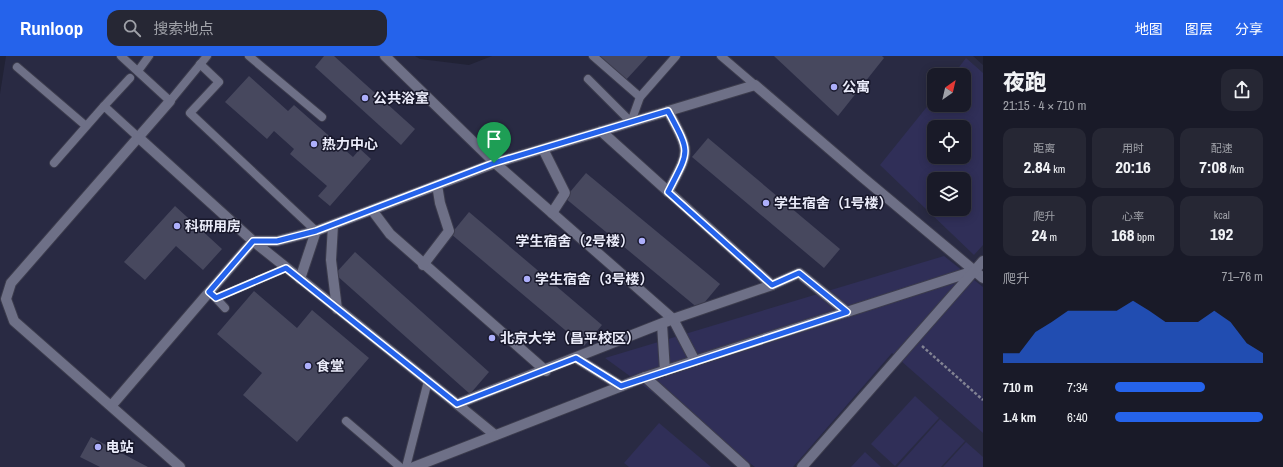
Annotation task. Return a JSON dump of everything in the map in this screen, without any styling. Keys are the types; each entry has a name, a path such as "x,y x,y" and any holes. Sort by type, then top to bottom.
{"street":[{"path":"385,56 494,163 673,319 695,361"},
{"path":"253,241 277,241 316,231 494,163 755,85 983,278"},
{"path":"170,100 11,283 6,299 14,321 180,467"},
{"path":"668,111 684,142 686,156 668,192"},
{"path":"601,131 772,285"},
{"path":"138,137 253,241 494,435"},
{"path":"543,149 565,193 552,213"},
{"path":"423,265 449,231 440,203 438,185"},
{"path":"372,210 390,234 423,265 546,371"},
{"path":"333,225 331,260 337,309"},
{"path":"300,279 316,231"},
{"path":"112,406 213,295 253,241"},
{"path":"802,467 983,261"},
{"path":"414,467 645,377 974,271"},
{"path":"457,404 546,371 673,319 772,285 799,273 847,312"},
{"path":"662,324 665,371"},
{"path":"576,358 621,386"},
{"path":"645,377 746,467"}],"lane":[{"path":"121,56 170,100 207,56"},
{"path":"138,71 149,56"},
{"path":"249,56 322,117"},
{"path":"593,56 640,97"},
{"path":"588,79 631,122 640,97 676,56"},
{"path":"721,56 755,85"},
{"path":"200,64 219,82 190,113 316,231"},
{"path":"17,66 86,126"},
{"path":"54,162 130,78"},
{"path":"104,106 138,137"},
{"path":"225,308 213,295 286,268"},
{"path":"406,467 428,381"},
{"path":"346,421 400,467"}],"path":[{"path":"914,339 983,400"}],"shaded area":[{"name":"北京大学（昌平校区）","path":"6,56 415,56 420,59 469,65 492,56 973,56 983,65 983,467 0,467 0,94"},
{"path":"966,58 983,73 983,245 974,255 933,216 971,216 971,172 927,172 927,210 880,165 927,107 927,112 971,112 971,68 958,68"},
{"path":"944,256 983,287 983,433 892,353 793,467 755,467 605,358"},
{"path":"915,396 939,418 895,466 871,444"},
{"path":"940,419 965,441 941,467 897,467"},
{"path":"659,423 711,467 629,467 624,463"},
{"path":"966,442 983,457 983,467 943,467"},
{"path":"865,452 881,467 851,467"}],"building":[{"name":"公共浴室","path":"324,56 334,56 415,129 401,145 315,67"},
{"path":"597,56 648,56 624,82"},
{"name":"公寓","path":"774,56 882,56 884,58 838,116"},
{"name":"热力中心","path":"249,76 288,111 294,105 353,157 360,149 371,159 330,206 318,196 327,186 290,154 294,149 274,131 267,139 225,102"},
{"name":"学生宿舍（1号楼）","path":"708,138 840,249 824,268 692,157"},
{"name":"学生宿舍（2号楼）","path":"586,173 720,284 699,309 565,198"},
{"name":"科研用房","path":"175,206 222,249 203,270 176,246 145,280 124,262"},
{"name":"学生宿舍（3号楼）","path":"469,212 602,325 584,346 451,234"},
{"path":"355,252 489,372 470,394 335,274"},
{"name":"食堂","path":"254,291 297,328 312,310 369,358 297,442 243,395 262,373 217,334"},
{"name":"电站","path":"91,437 148,467 100,467 80,457"}],"place":[{"name":"公寓","path":"834,87"},
{"name":"公共浴室","path":"365,98"},
{"name":"热力中心","path":"314,144"},
{"name":"学生宿舍（1号楼）","path":"766,203"},
{"name":"科研用房","path":"177,226"},
{"name":"学生宿舍（2号楼）","path":"642,241"},
{"name":"学生宿舍（3号楼）","path":"527,279"},
{"name":"北京大学（昌平校区）","path":"492,338"},
{"name":"食堂","path":"308,366"},
{"name":"电站","path":"98,447"}],"route":[{"path":"668,111 684,142 686,156 668,192 772,285 799,273 847,312 621,386 576,358 546,371 457,404 286,268 216,298 209,292 253,241 277,241 316,231 494,163 668,111"}]}
